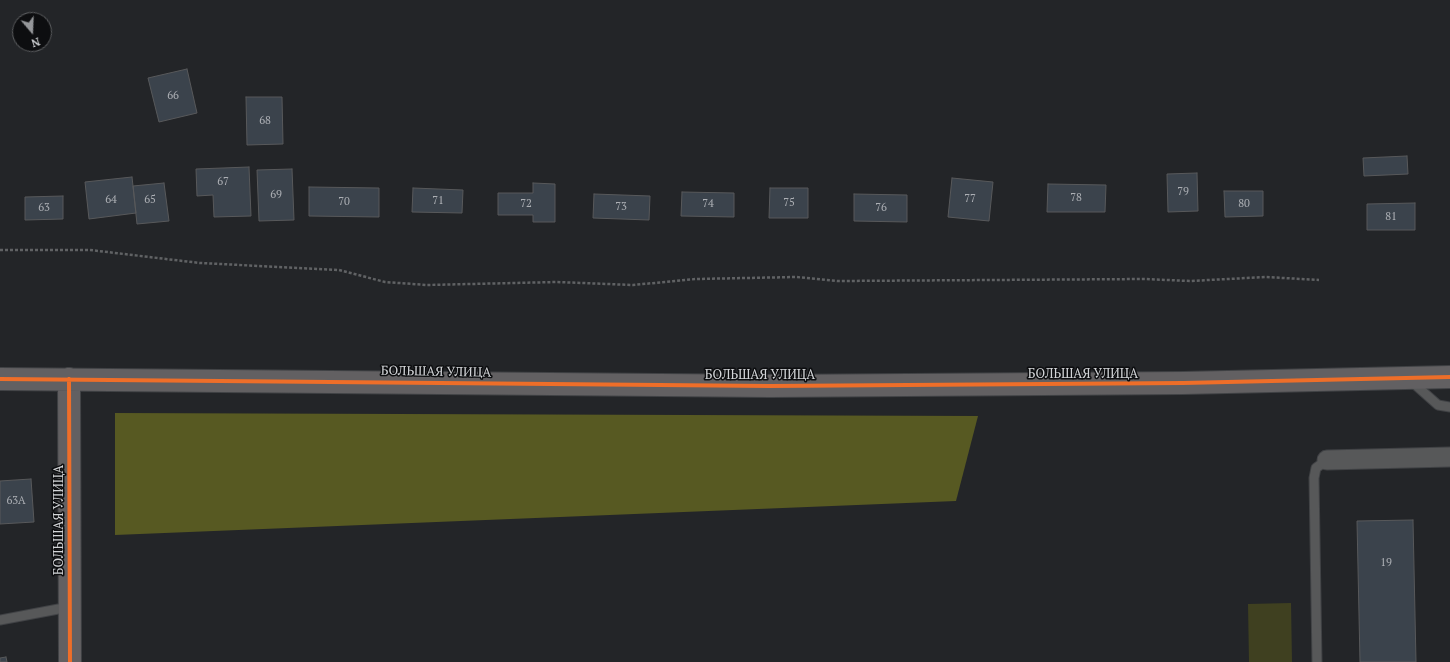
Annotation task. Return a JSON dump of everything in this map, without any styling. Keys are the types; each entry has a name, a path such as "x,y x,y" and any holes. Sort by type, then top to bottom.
{"street":[{"name":"БОЛЬШАЯ УЛИЦА","path":"0,379 762,386 1175,383 1450,378"},
{"name":"БОЛЬШАЯ УЛИЦА","path":"69,379 70,662"},
{"path":"1327,460 1450,457"}],"lane":[{"path":"1409,379 1438,405 1450,408"},
{"path":"1317,662 1314,478 1316,468 1327,460"},
{"path":"0,620 70,607"}],"path":[{"path":"0,250 90,250 200,263 339,270 386,282 427,285 557,282 633,285 696,279 796,277 838,281 1190,280 1266,277 1319,280"}],"green space":[{"path":"1291,603 1292,662 1249,662 1248,604"}],"shaded area":[{"path":"115,413 978,416 956,501 115,535"}],"building":[{"path":"187,69 197,113 159,122 148,78"},
{"path":"246,97 282,97 283,144 247,145"},
{"path":"1407,156 1408,174 1364,176 1363,158"},
{"path":"249,167 251,216 214,217 213,195 197,196 196,169"},
{"path":"292,169 294,220 259,221 257,170"},
{"path":"1197,173 1198,211 1168,212 1167,174"},
{"path":"132,177 136,213 89,219 85,182"},
{"path":"952,178 993,182 989,221 948,217"},
{"path":"164,183 169,221 137,224 133,186"},
{"path":"533,183 555,184 555,222 533,222 533,215 498,215 498,193 533,193"},
{"path":"1048,184 1106,185 1105,212 1047,212"},
{"path":"309,187 379,188 379,217 309,216"},
{"path":"413,188 463,190 462,213 412,212"},
{"path":"770,188 808,188 808,218 769,218"},
{"path":"1224,191 1263,191 1263,216 1225,217"},
{"path":"682,192 734,193 734,217 681,216"},
{"path":"594,194 650,196 649,220 593,218"},
{"path":"854,194 907,195 907,222 854,221"},
{"path":"63,196 63,219 25,220 25,197"},
{"path":"1415,203 1415,230 1367,230 1367,204"},
{"path":"31,479 34,522 0,524 0,481"},
{"path":"1413,520 1416,662 1360,662 1357,521"},
{"path":"6,657 7,662 0,662 0,658"}],"cycle path":[{"path":"0,379 770,386 1183,383 1450,377"},
{"path":"69,379 70,662"}]}
